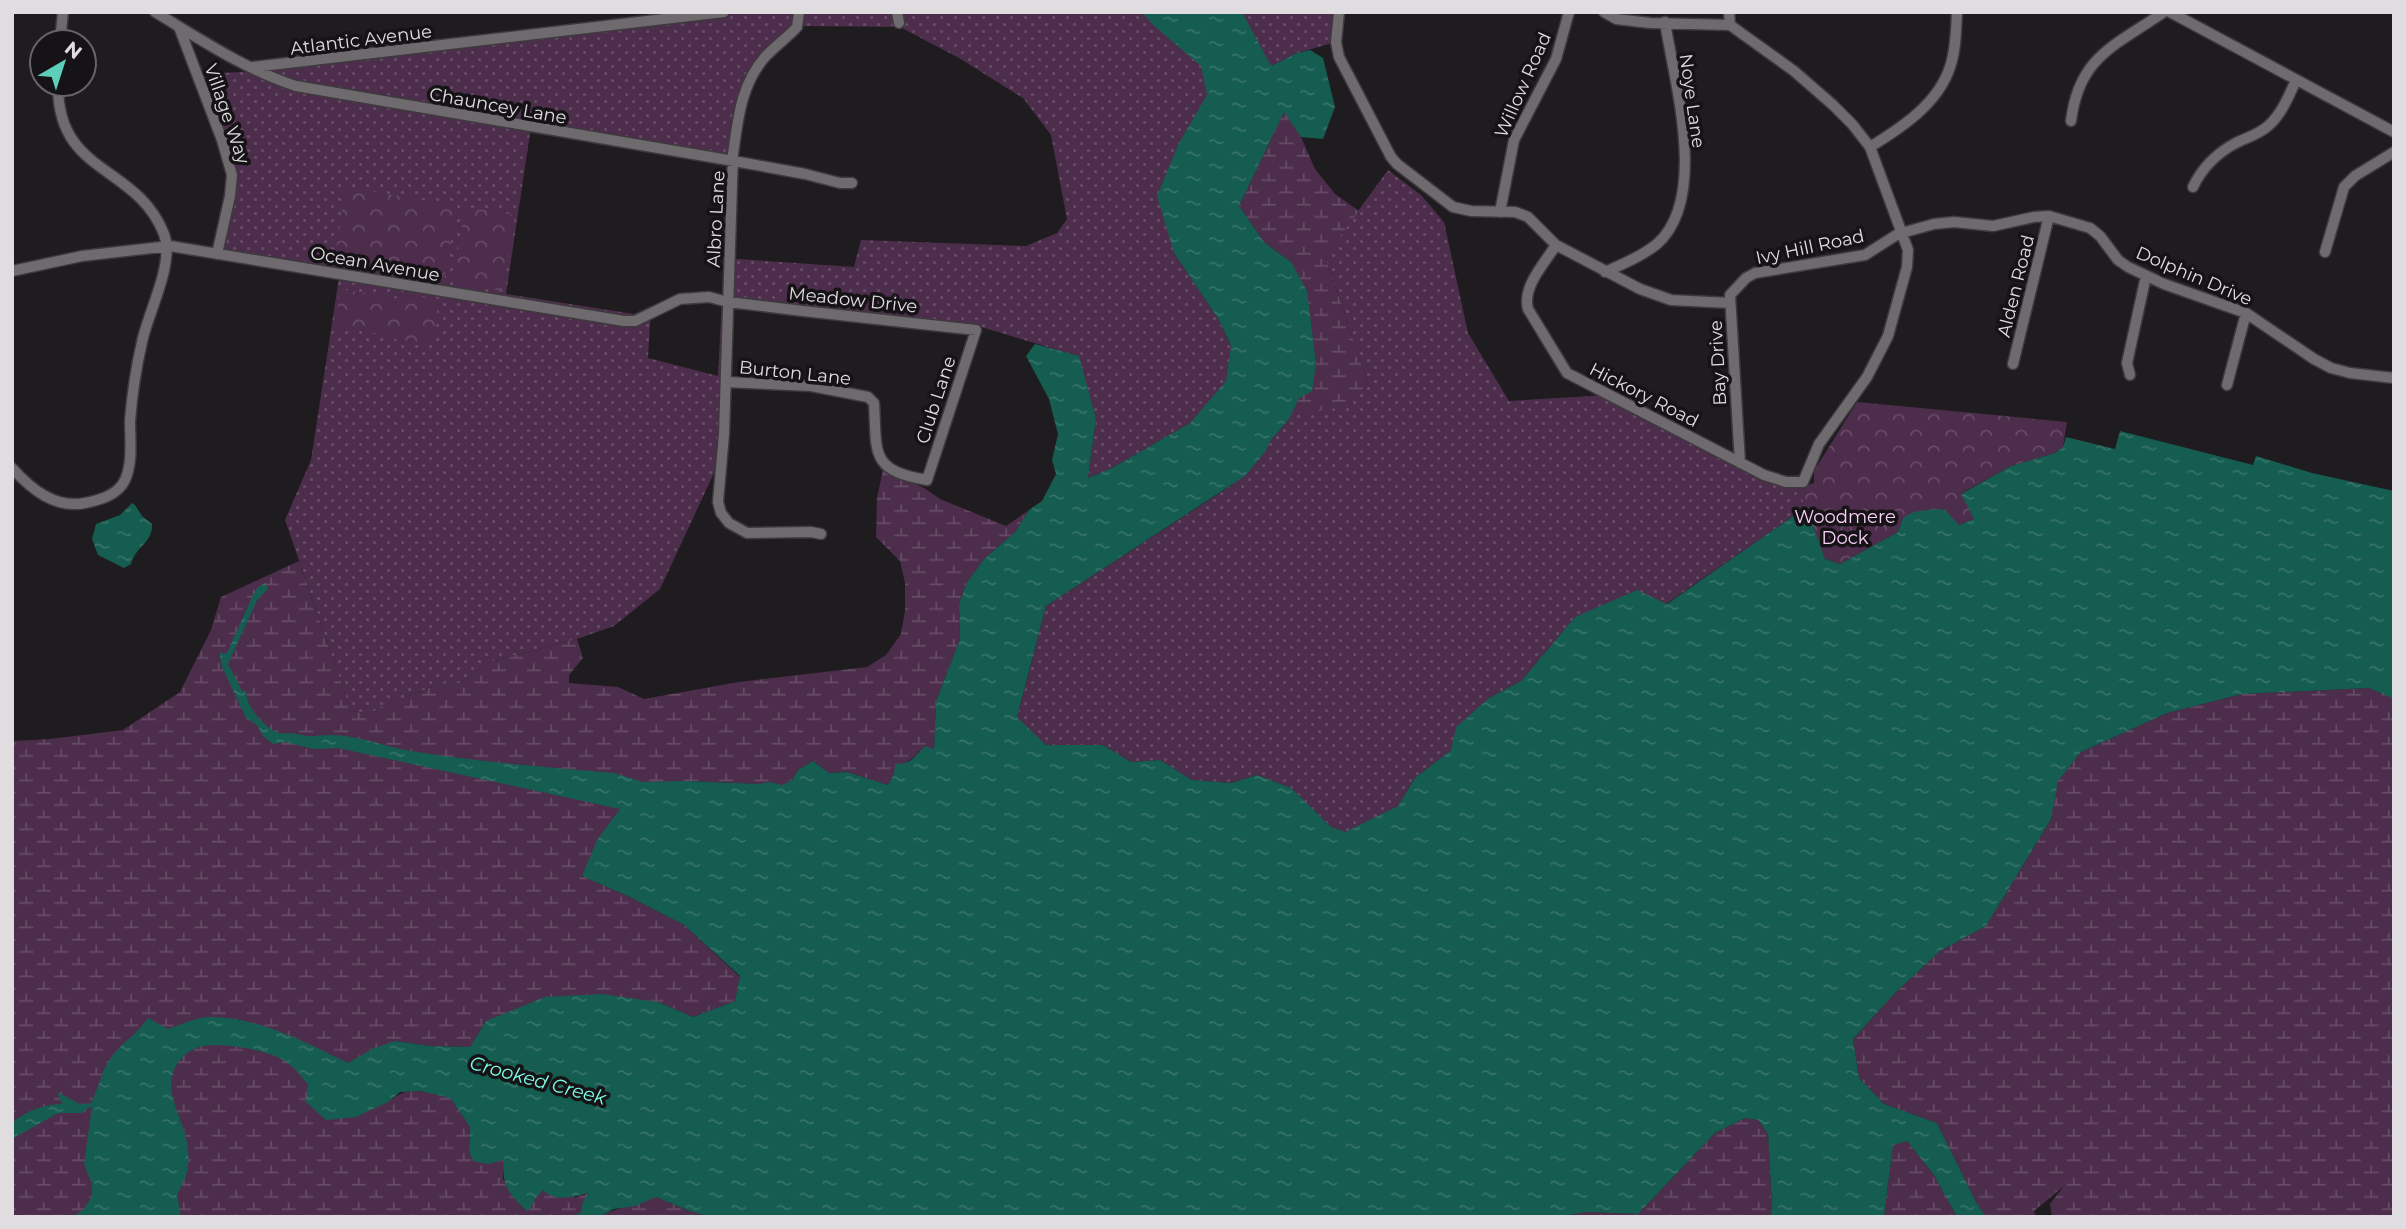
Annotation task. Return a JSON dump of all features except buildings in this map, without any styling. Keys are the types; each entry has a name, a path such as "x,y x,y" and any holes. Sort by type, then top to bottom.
{"street":[{"name":"Chauncey Lane","path":"155,12 232,58 285,82 329,93 852,183"},
{"name":"Atlantic Avenue","path":"253,67 724,12"},
{"name":"Albro Lane","path":"799,12 798,26 765,57 747,83 739,110 734,161 723,450 718,502 721,513 729,523 747,533 821,534"},
{"path":"1339,12 1336,42 1339,57 1391,157 1414,178 1453,207 1471,211 1515,212 1528,217 1556,245 1640,289 1671,300 1730,303"},
{"name":"Willow Road","path":"1500,212 1514,140 1556,59 1569,12"},
{"path":"1604,12 1616,19 1730,25 1775,56 1833,105 1870,147 1903,233"},
{"path":"1729,12 1730,25"},
{"path":"1870,147 1899,129 1920,111 1940,88 1951,65 1957,12"},
{"path":"2071,121 2075,95 2087,70 2105,53 2167,12 2394,132"},
{"name":"Noye Lane","path":"1605,272 1639,256 1656,244 1671,226 1678,209 1684,175 1685,139 1665,22"},
{"name":"Village Way","path":"179,27 222,139 232,175 217,254"},
{"path":"2193,187 2203,169 2219,154 2258,133 2272,122 2296,80"},
{"path":"12,468 48,498 68,504 86,503 110,495 120,487 127,476 134,389 141,344 164,268 167,246 163,233 141,198 89,160 69,138 61,117 59,98"},
{"path":"2325,252 2344,187 2355,176 2394,152"},
{"name":"Dolphin Drive","path":"1903,233 1944,222 1993,226 2034,216 2049,216 2090,228 2100,236 2118,260 2146,276 2182,291 2246,313 2331,368 2394,379"},
{"name":"Alden Road","path":"2013,364 2049,216"},
{"name":"Ivy Hill Road","path":"1730,303 1730,295 1736,286 1755,273 1865,255 1903,233"},
{"name":"Hickory Road","path":"1556,245 1530,287 1526,300 1528,309 1567,373 1764,475 1786,482 1803,482 1819,443 1867,377 1888,336 1907,267 1908,250 1903,233"},
{"name":"Ocean Avenue","path":"12,271 82,256 167,246 624,321 635,321 688,296 709,297 728,302"},
{"path":"2130,374 2127,363 2146,276"},
{"name":"Meadow Drive","path":"728,302 976,330"},
{"name":"Bay Drive","path":"1730,303 1740,463"},
{"path":"2227,385 2246,313"},
{"name":"Club Lane","path":"926,480 976,330"},
{"name":"Burton Lane","path":"726,382 811,386 868,397 874,403 875,447 878,457 885,465 900,473 926,480"}],"green space":[{"path":"744,12 1338,12 1336,42 1297,53 1271,66 1174,253 1219,320 1231,347 1368,383 1325,256 1388,170 1421,195 1444,222 1468,333 1509,401 1608,395 1759,475 1798,488 1807,509 1666,604 1575,617 1521,681 1489,698 1451,750 1415,778 1398,806 1345,833 1331,827 1291,788 1257,775 1231,783 1192,780 1160,760 1131,762 1103,745 1046,745 1017,718 1046,606 1232,485 1289,419 1224,385 1190,423 1112,468 1088,478 1096,419 1078,356 981,327 733,300 731,377 714,473 660,589 614,626 577,639 490,662 461,683 440,684 369,714 351,711 285,520 311,460 340,271 221,252 238,178 208,87 220,73 264,71","holes":["802,26 900,27 959,58 1023,98 1051,135 1067,219 1057,233 1026,246 861,240 854,267 724,258 718,376 648,358 651,306 634,314 506,294 531,127 732,159 754,66"]},
{"path":"1284,111 1301,137 1315,169 1335,194 1359,211 1325,256 1368,383 1346,407 1292,413 1299,398 1291,262 1264,242 1239,206"},
{"path":"346,187 457,206 444,282 334,263"},
{"path":"465,207 515,215 503,291 453,283"},
{"path":"340,289 401,299 403,294 439,300 432,345 335,327"},
{"name":"Woodmere Dock","path":"1857,402 2067,422 2063,447 2055,453 2011,466 1962,493 1974,519 1959,525 1903,518 1898,532 1840,564 1825,559 1798,488 1814,483 1814,471"},
{"path":"884,465 899,477 924,488 940,499 1006,526 1029,510 1015,532 984,559 967,582 959,604 960,639 936,701 934,751 919,751 897,771 888,785 847,772 829,773 813,761 798,770 792,780 782,786 770,782 760,784 688,781 582,876 684,925 740,977 735,1001 693,1017 658,1002 486,1021 470,1047 430,1046 395,1041 388,1102 395,1096 410,1091 450,1098 470,1127 469,1151 503,1160 503,1179 523,1207 543,1190 576,1197 589,1193 581,1212 572,1217 12,1217 12,741 123,730 180,692 211,630 221,597 299,561 351,711 369,714 440,684 461,683 490,662 577,639 583,658 569,675 569,683 618,687 644,699 739,682 867,667 886,655 901,634 905,611 905,583 900,561 876,537 877,498"},
{"path":"2369,688 2394,699 2394,1217 2052,1217 2050,1204 2064,1186 2034,1211 2036,1217 1986,1217 1937,1123 1884,1104 1859,1078 1853,1039 1896,992 1940,951 1986,926 2051,819 2057,781 2081,752 2167,713 2242,694"},
{"path":"1745,1118 1758,1120 1768,1134 1772,1206 1770,1217 1559,1217 1586,1212 1638,1214 1715,1133"},
{"path":"1907,1141 1934,1175 1957,1217 1884,1217 1893,1144"},
{"path":"656,1197 710,1217 599,1217 613,1211"}],"water":[{"name":"Crooked Creek","path":"1142,12 1242,12 1271,66 1297,53 1310,50 1323,58 1335,107 1323,139 1301,137 1284,112 1239,206 1264,242 1291,262 1307,291 1316,364 1312,391 1299,398 1289,419 1245,476 1046,606 1017,717 1046,745 1103,745 1131,762 1160,760 1192,780 1231,783 1257,775 1291,788 1331,827 1345,832 1398,806 1415,778 1451,750 1456,727 1489,698 1521,681 1575,617 1637,590 1667,604 1802,510 1807,509 1825,559 1840,564 1898,532 1903,518 1913,512 1945,510 1959,525 1974,519 1961,494 2011,466 2055,453 2063,447 2066,437 2115,449 2120,431 2253,465 2256,456 2312,473 2394,491 2394,699 2369,688 2242,694 2167,713 2081,752 2058,781 2051,819 1986,926 1940,951 1896,992 1853,1039 1859,1078 1884,1104 1937,1123 1986,1217 1957,1217 1934,1175 1907,1141 1893,1145 1884,1217 1770,1217 1772,1206 1768,1134 1758,1120 1745,1118 1715,1133 1638,1214 1586,1212 1559,1217 710,1217 656,1197 635,1206 614,1209 599,1217 572,1217 581,1212 588,1193 558,1197 543,1190 527,1211 508,1189 503,1160 488,1164 473,1161 469,1151 470,1127 450,1098 420,1091 400,1092 388,1102 356,1117 326,1120 306,1102 308,1084 285,1061 253,1050 216,1045 203,1046 186,1054 174,1070 171,1081 174,1103 188,1150 187,1173 177,1195 181,1217 72,1217 83,1210 92,1196 92,1184 84,1164 92,1106 81,1113 58,1113 12,1139 12,1123 36,1109 62,1104 57,1092 80,1104 91,1103 108,1061 148,1018 168,1029 205,1017 246,1021 281,1032 348,1063 372,1049 395,1041 430,1046 470,1047 486,1021 545,997 601,994 658,1002 693,1017 735,1001 740,976 684,925 582,876 597,840 620,809 338,748 314,749 285,742 273,744 263,736 257,725 246,718 222,667 219,651 227,653 253,595 257,588 265,583 268,589 257,600 228,664 242,691 246,691 256,714 265,725 279,733 342,736 411,751 614,773 643,782 770,782 782,785 792,780 798,770 813,761 829,773 847,772 888,785 894,774 895,764 910,761 926,746 934,750 936,701 960,639 959,604 967,582 984,559 1015,532 1029,510 1042,501 1056,474 1052,460 1058,434 1049,399 1026,356 1035,344 1079,356 1096,419 1088,478 1112,468 1190,423 1226,381 1231,346 1219,320 1174,253 1157,196 1179,143 1207,95 1201,66 1152,24"},
{"path":"132,503 152,524 152,530 131,564 124,568 98,555 92,539 96,524 120,515"}]}
